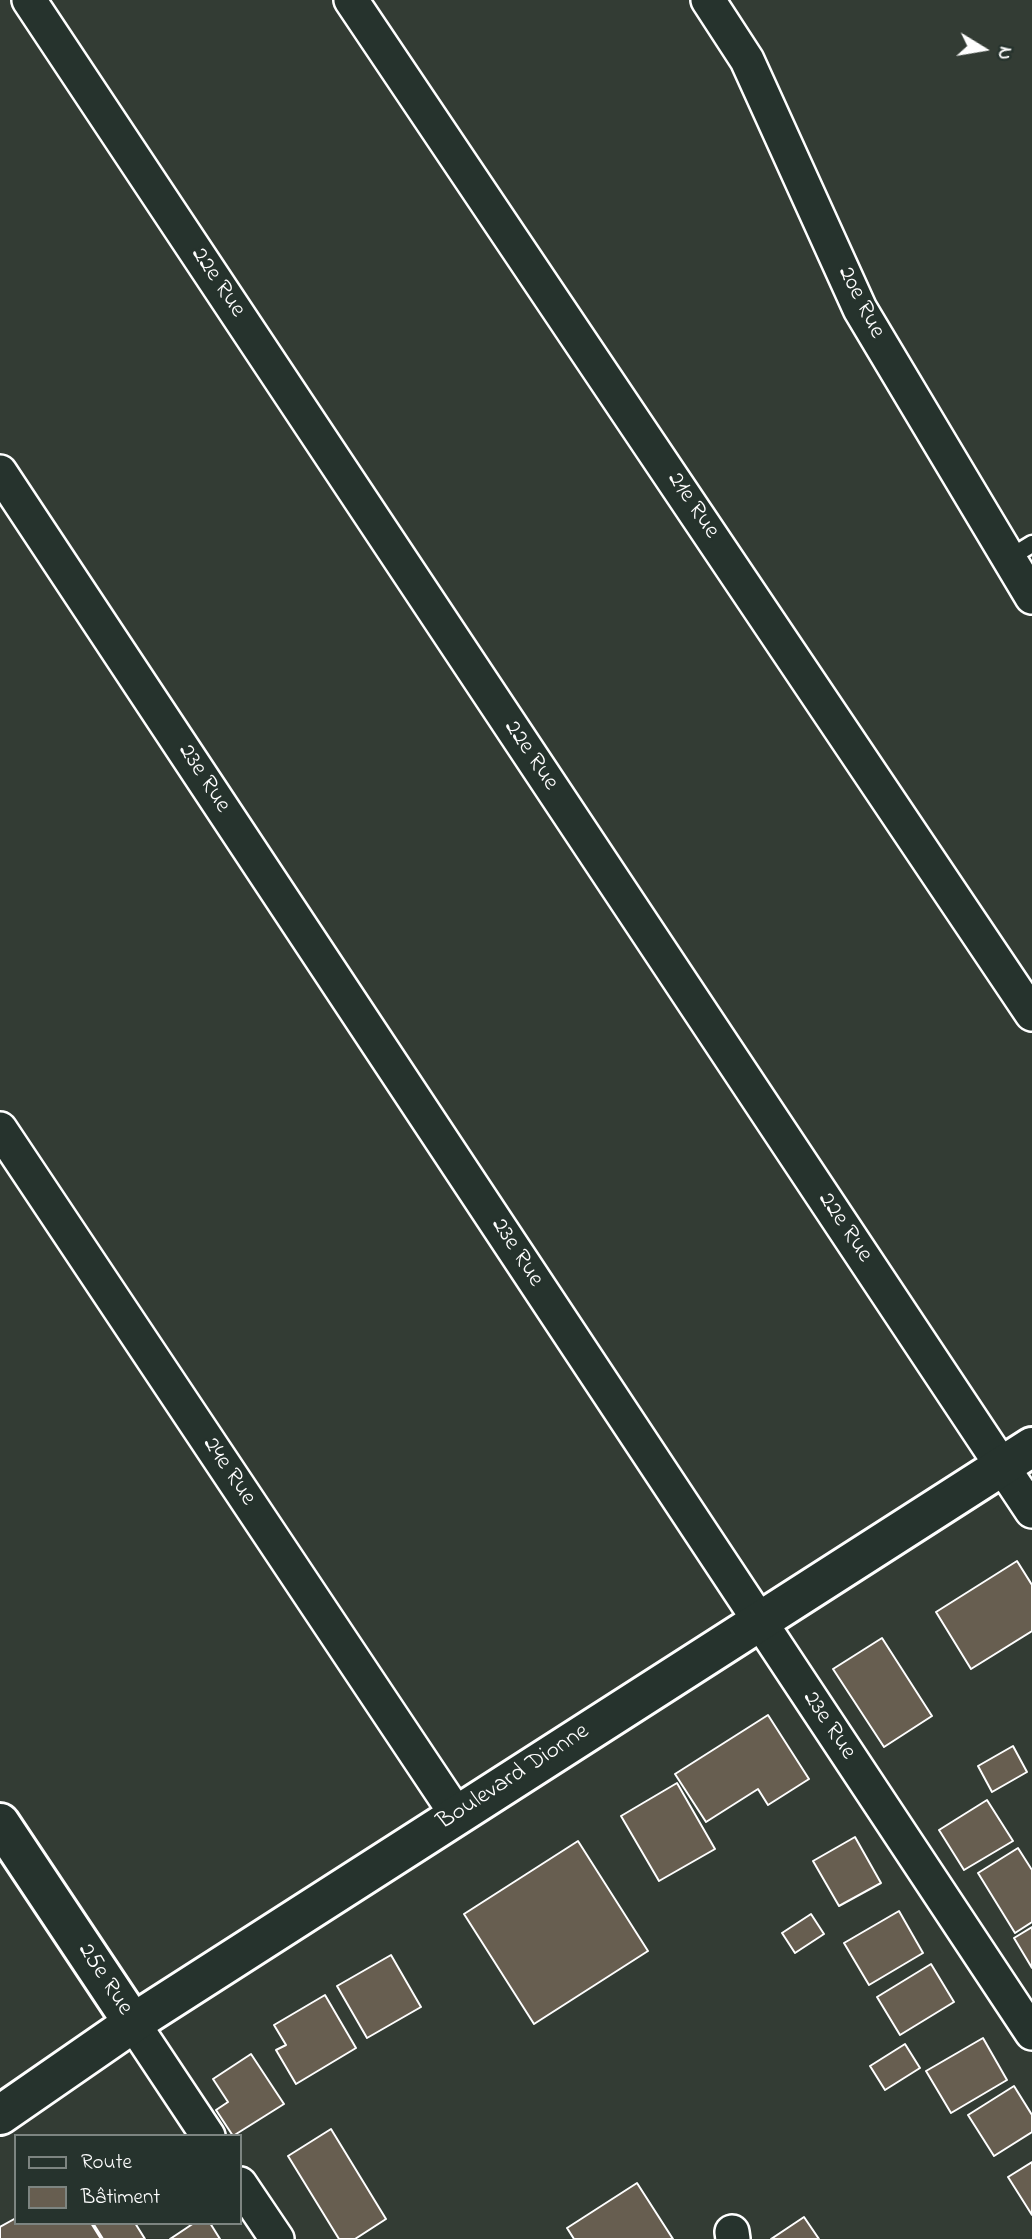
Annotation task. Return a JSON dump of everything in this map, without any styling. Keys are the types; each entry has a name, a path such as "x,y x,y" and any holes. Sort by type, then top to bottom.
{"main road":[{"name":"Boulevard Dionne","path":"0,2115 133,2024 1016,1456"},
{"name":"25e Rue","path":"0,1823 133,2024"}],"street":[{"name":"22e Rue","path":"29,0 1016,1456 1032,1511"},
{"name":"21e Rue","path":"351,0 1032,1014"},
{"name":"20e Rue","path":"709,0 747,60 860,309 1020,551 1032,597"},
{"name":"23e Rue","path":"0,472 1032,2033"},
{"name":"24e Rue","path":"0,1129 457,1815"},
{"name":"25e Rue","path":"133,2024 207,2134"},
{"path":"242,2186 277,2239"}],"building":[{"path":"1017,1561 1032,1585 1032,1631 971,1669 936,1612"},
{"path":"882,1638 932,1716 884,1747 833,1669"},
{"path":"768,1715 809,1779 768,1805 758,1789 706,1822 675,1774"},
{"path":"1013,1746 1027,1772 992,1792 978,1766"},
{"path":"677,1783 715,1849 659,1881 621,1816"},
{"path":"987,1800 1013,1841 964,1870 939,1830"},
{"path":"855,1837 881,1883 839,1906 813,1861"},
{"path":"578,1841 648,1951 534,2024 464,1914"},
{"path":"1018,1848 1032,1870 1032,1922 1015,1933 978,1873"},
{"path":"899,1911 923,1953 869,1985 844,1943"},
{"path":"811,1914 824,1934 795,1953 782,1933"},
{"path":"1032,1927 1032,1968 1014,1938"},
{"path":"391,1955 421,2007 367,2038 337,1986"},
{"path":"931,1964 954,2002 900,2035 877,1997"},
{"path":"325,1995 356,2048 296,2084 276,2050 286,2045 274,2025"},
{"path":"983,2038 1007,2080 951,2113 926,2071"},
{"path":"905,2044 920,2068 885,2090 870,2066"},
{"path":"251,2054 284,2104 236,2134 232,2134 216,2110 228,2102 213,2079"},
{"path":"1014,2086 1032,2115 1032,2132 994,2156 968,2115"},
{"path":"331,2129 386,2219 355,2239 339,2239 288,2156"},
{"path":"1032,2162 1032,2215 1008,2177"},
{"path":"637,2183 673,2239 574,2239 567,2228"},
{"path":"804,2217 819,2239 771,2239"},
{"path":"14,2219 14,2225 92,2225 101,2239 0,2239 0,2227"},
{"path":"94,2225 136,2225 145,2239 103,2239"},
{"path":"191,2225 211,2225 220,2239 170,2239"}]}
